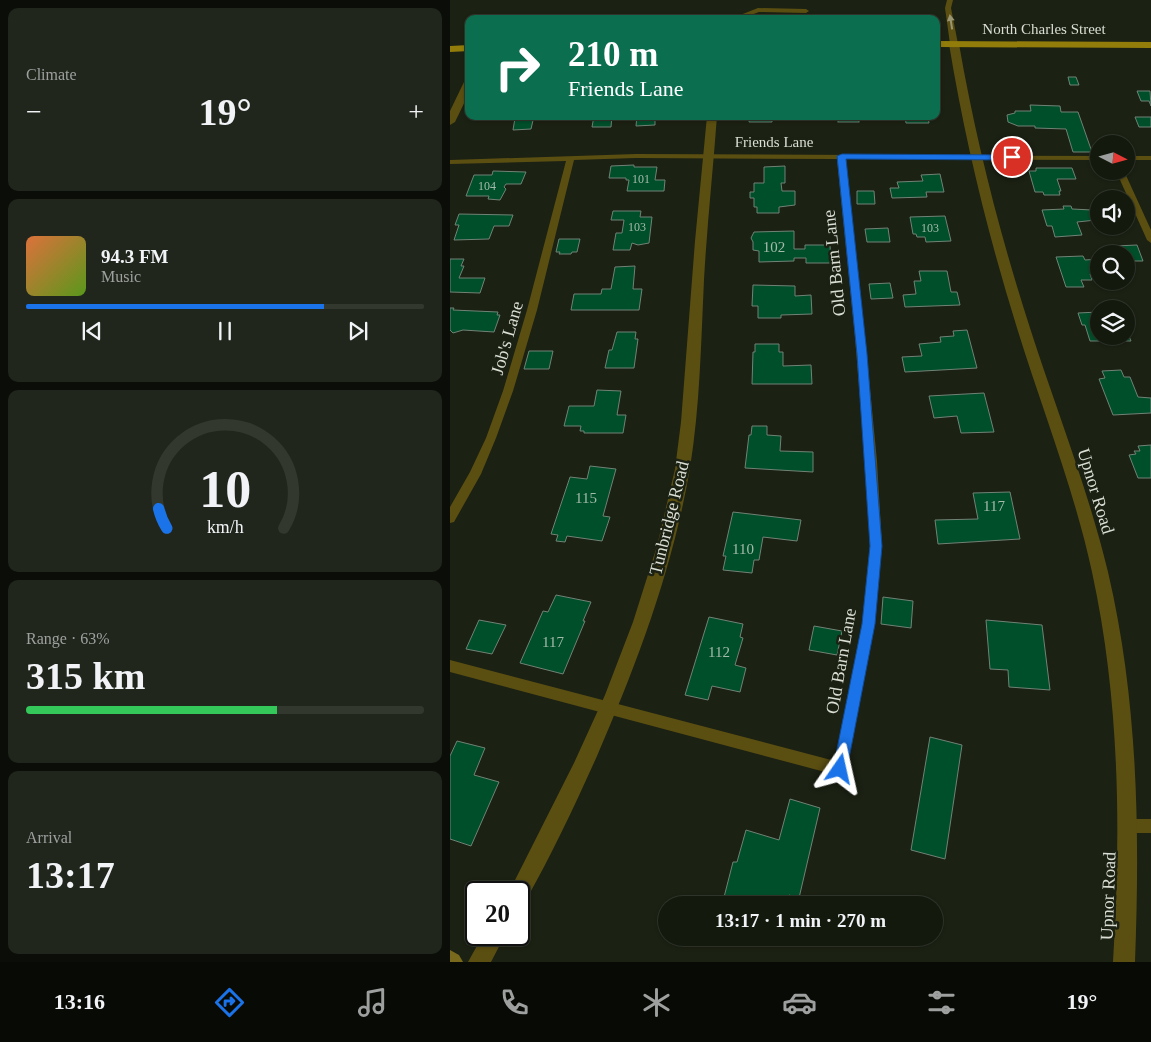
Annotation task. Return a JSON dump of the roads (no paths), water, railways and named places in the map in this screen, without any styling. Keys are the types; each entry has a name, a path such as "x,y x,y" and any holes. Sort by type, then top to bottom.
{"main road":[{"name":"North Charles Street","path":"940,44 1151,45"},
{"path":"450,49 465,48"}],"street":[{"name":"Upnor Road","path":"954,44 977,157 1018,306 1084,512 1100,573 1113,638 1123,710 1129,826 1128,899 1124,962"},
{"path":"450,122 465,90"},
{"name":"Tunbridge Road","path":"526,881 565,804 609,708 652,586 674,510 691,411 698,281 712,120"},
{"path":"479,962 488,946"}],"lane":[{"path":"950,0 948,8 954,44"},
{"path":"744,15 758,10 806,11"},
{"name":"Friends Lane","path":"450,162 709,156 1090,158"},
{"name":"Old Barn Lane","path":"450,666 840,769 868,624 876,546 862,356 842,156"},
{"name":"Job's Lane","path":"450,518 475,474 508,392 530,319 571,158"},
{"path":"1135,158 1151,158"},
{"path":"1124,180 1151,240"},
{"path":"1129,826 1151,826"}]}
